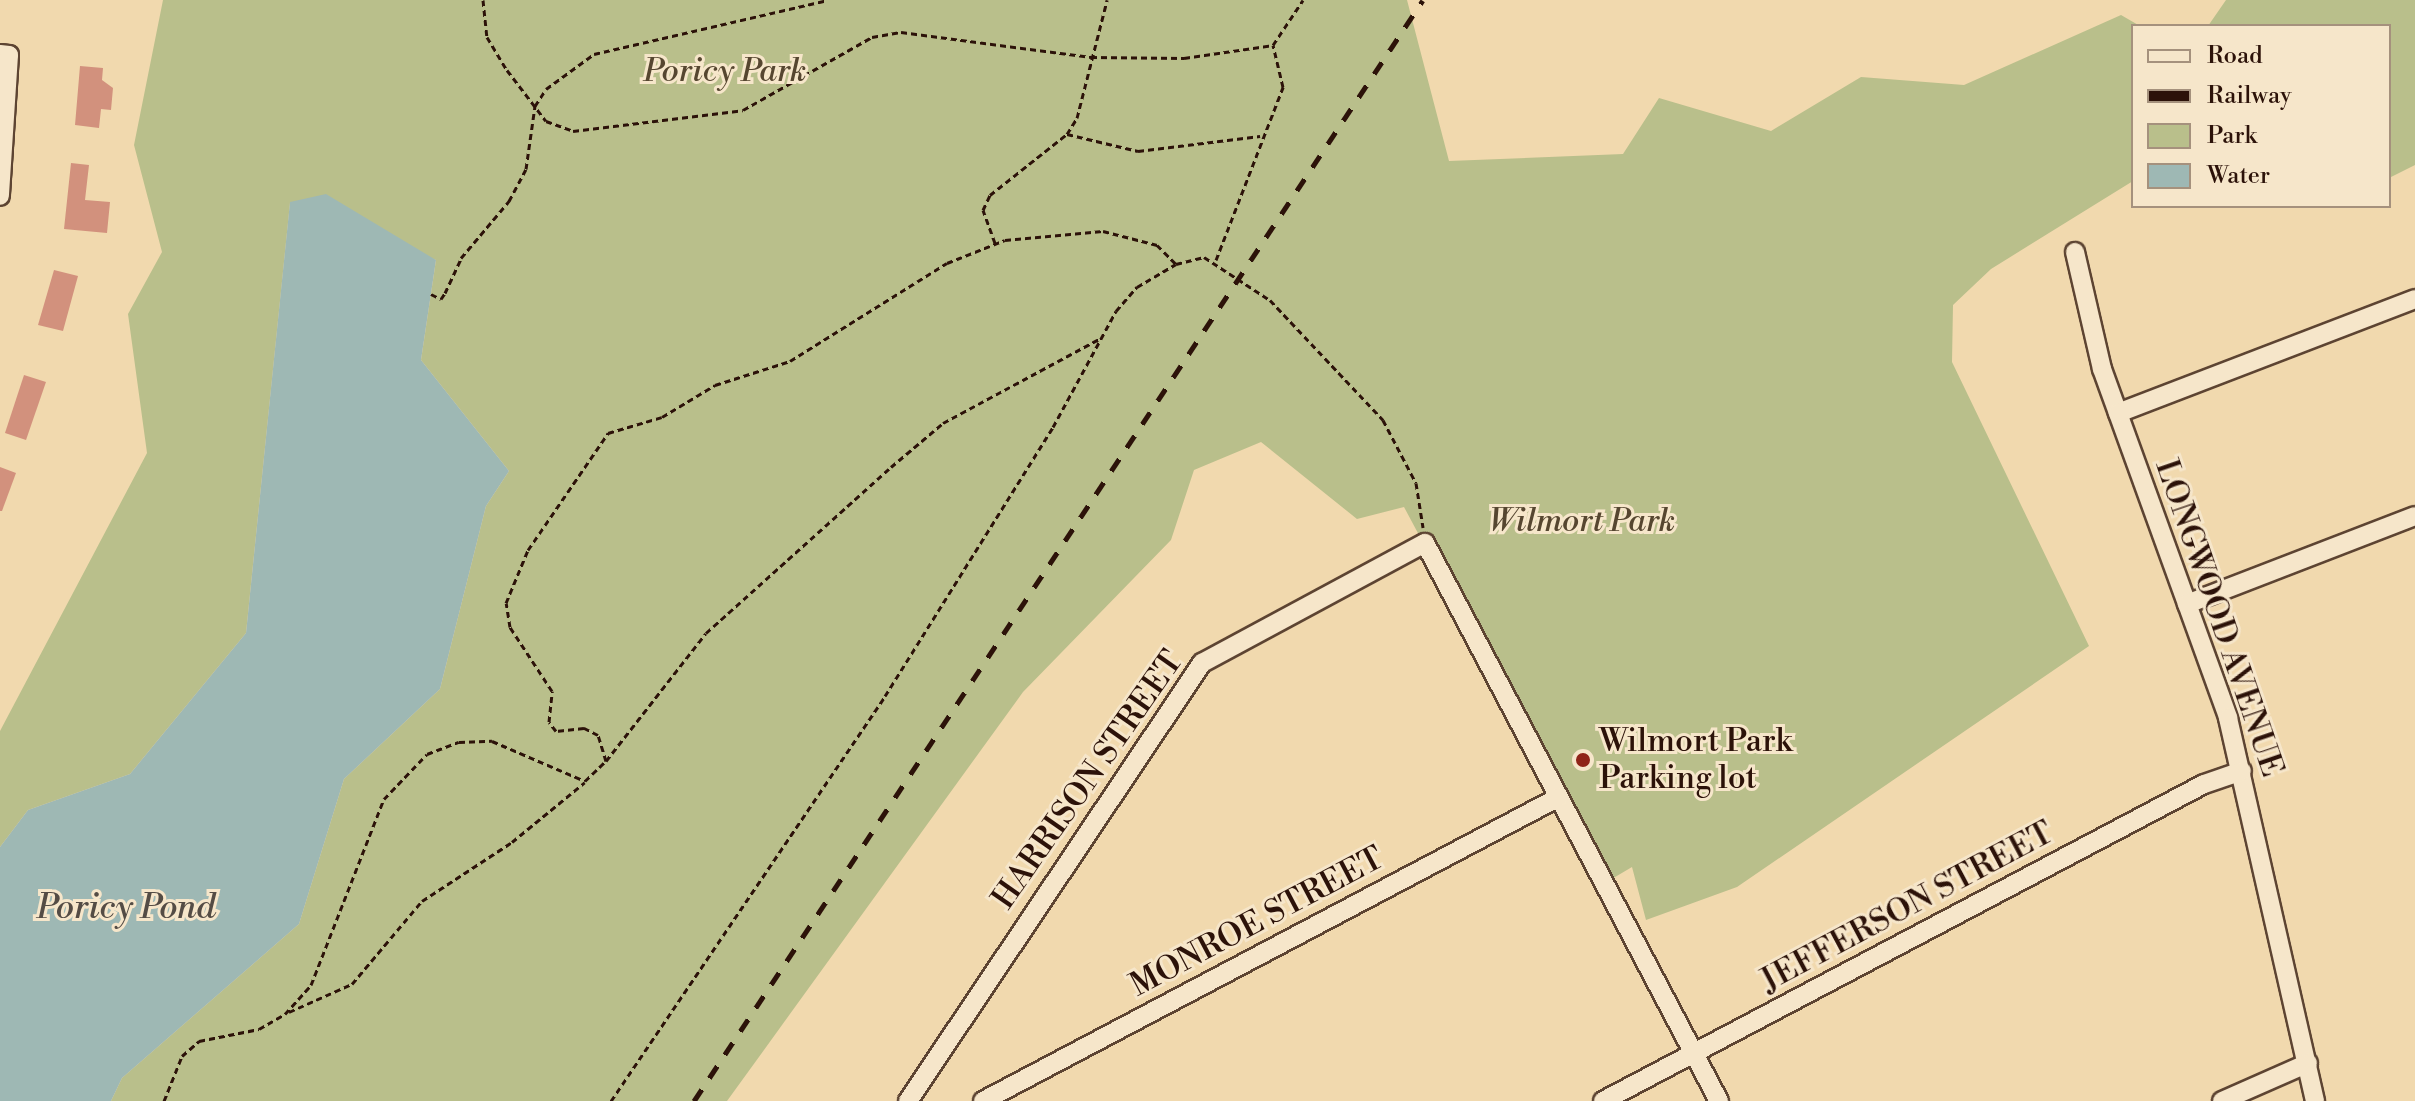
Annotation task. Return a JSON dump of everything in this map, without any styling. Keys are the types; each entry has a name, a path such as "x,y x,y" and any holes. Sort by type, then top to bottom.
{"street":[{"path":"0,54 9,55 9,68 0,196"},
{"name":"LONGWOOD AVENUE","path":"2075,252 2084,309 2242,771 2315,1101"},
{"path":"2118,413 2415,299"},
{"path":"2187,604 2415,516"},
{"path":"1425,543 1719,1101"},
{"name":"HARRISON STREET","path":"908,1101 1202,663 1425,543"},
{"name":"JEFFERSON STREET","path":"1603,1101 2204,784 2242,771"},
{"name":"MONROE STREET","path":"983,1101 1559,797"},
{"path":"2222,1101 2308,1063"}],"path":[{"path":"483,0 487,37 546,121 573,131 743,110 872,37 901,32 1091,57 1184,58 1273,45"},
{"path":"431,294 441,299 461,258 509,201 526,169 535,106 546,89 594,54 827,0"},
{"path":"995,243 983,210 990,195 1067,134 1077,118 1107,0"},
{"path":"1216,260 1247,192 1260,136 1283,87 1273,45 1303,0"},
{"path":"1067,134 1138,151 1260,136"},
{"path":"606,761 598,735 584,728 556,731 549,722 552,691 510,627 506,603 528,550 595,446 608,433 688,404 715,385 800,356 947,263 995,243 1103,231 1157,245 1176,264"},
{"path":"611,1101 885,696 1053,427 1126,298 1176,264 1216,260 1288,315 1383,420 1416,483 1425,543"},
{"path":"164,1101 182,1056 199,1041 259,1029 352,984 422,901 512,842 585,781 606,761 706,633 943,423 1101,338"},
{"path":"285,1014 328,955 384,799 427,754 459,742 492,741 585,781"}],"green space":[{"path":"163,0 1407,0 1449,161 1623,154 1659,98 1771,131 1861,77 1964,85 2121,15 2137,24 2131,24 2131,182 1991,269 1953,305 1952,362 2089,646 1737,887 1646,920 1632,867 1605,883 1404,507 1357,519 1261,442 1194,470 1171,540 1023,692 727,1101 111,1101 122,1078 299,924 344,779 440,689 486,506 509,471 421,360 436,260 290,203 246,633 130,774 28,810 0,847 0,731 147,453 128,314 162,252 134,145"},
{"path":"2226,0 2415,0 2415,165 2391,177 2391,24 2209,24"}],"water":[{"name":"Poricy Pond","path":"326,194 436,260 421,360 509,471 486,506 440,689 344,779 299,924 122,1078 111,1101 0,1101 0,847 28,810 130,774 246,633 290,202"}],"building":[{"path":"80,66 103,68 102,80 113,88 111,110 101,109 99,128 75,125"},
{"path":"71,163 89,165 85,200 110,202 107,233 64,229"},
{"path":"54,270 78,276 63,331 38,325"},
{"path":"24,375 46,382 26,440 5,433"},
{"path":"0,467 16,473 2,511 0,511"}],"railway":[{"path":"694,1101 1423,0"}],"place":[{"name":"Wilmort Park Parking lot","path":"1583,760"}],"park label":[{"name":"Poricy Park","path":"725,71"},
{"name":"Wilmort Park","path":"1582,521"}]}
